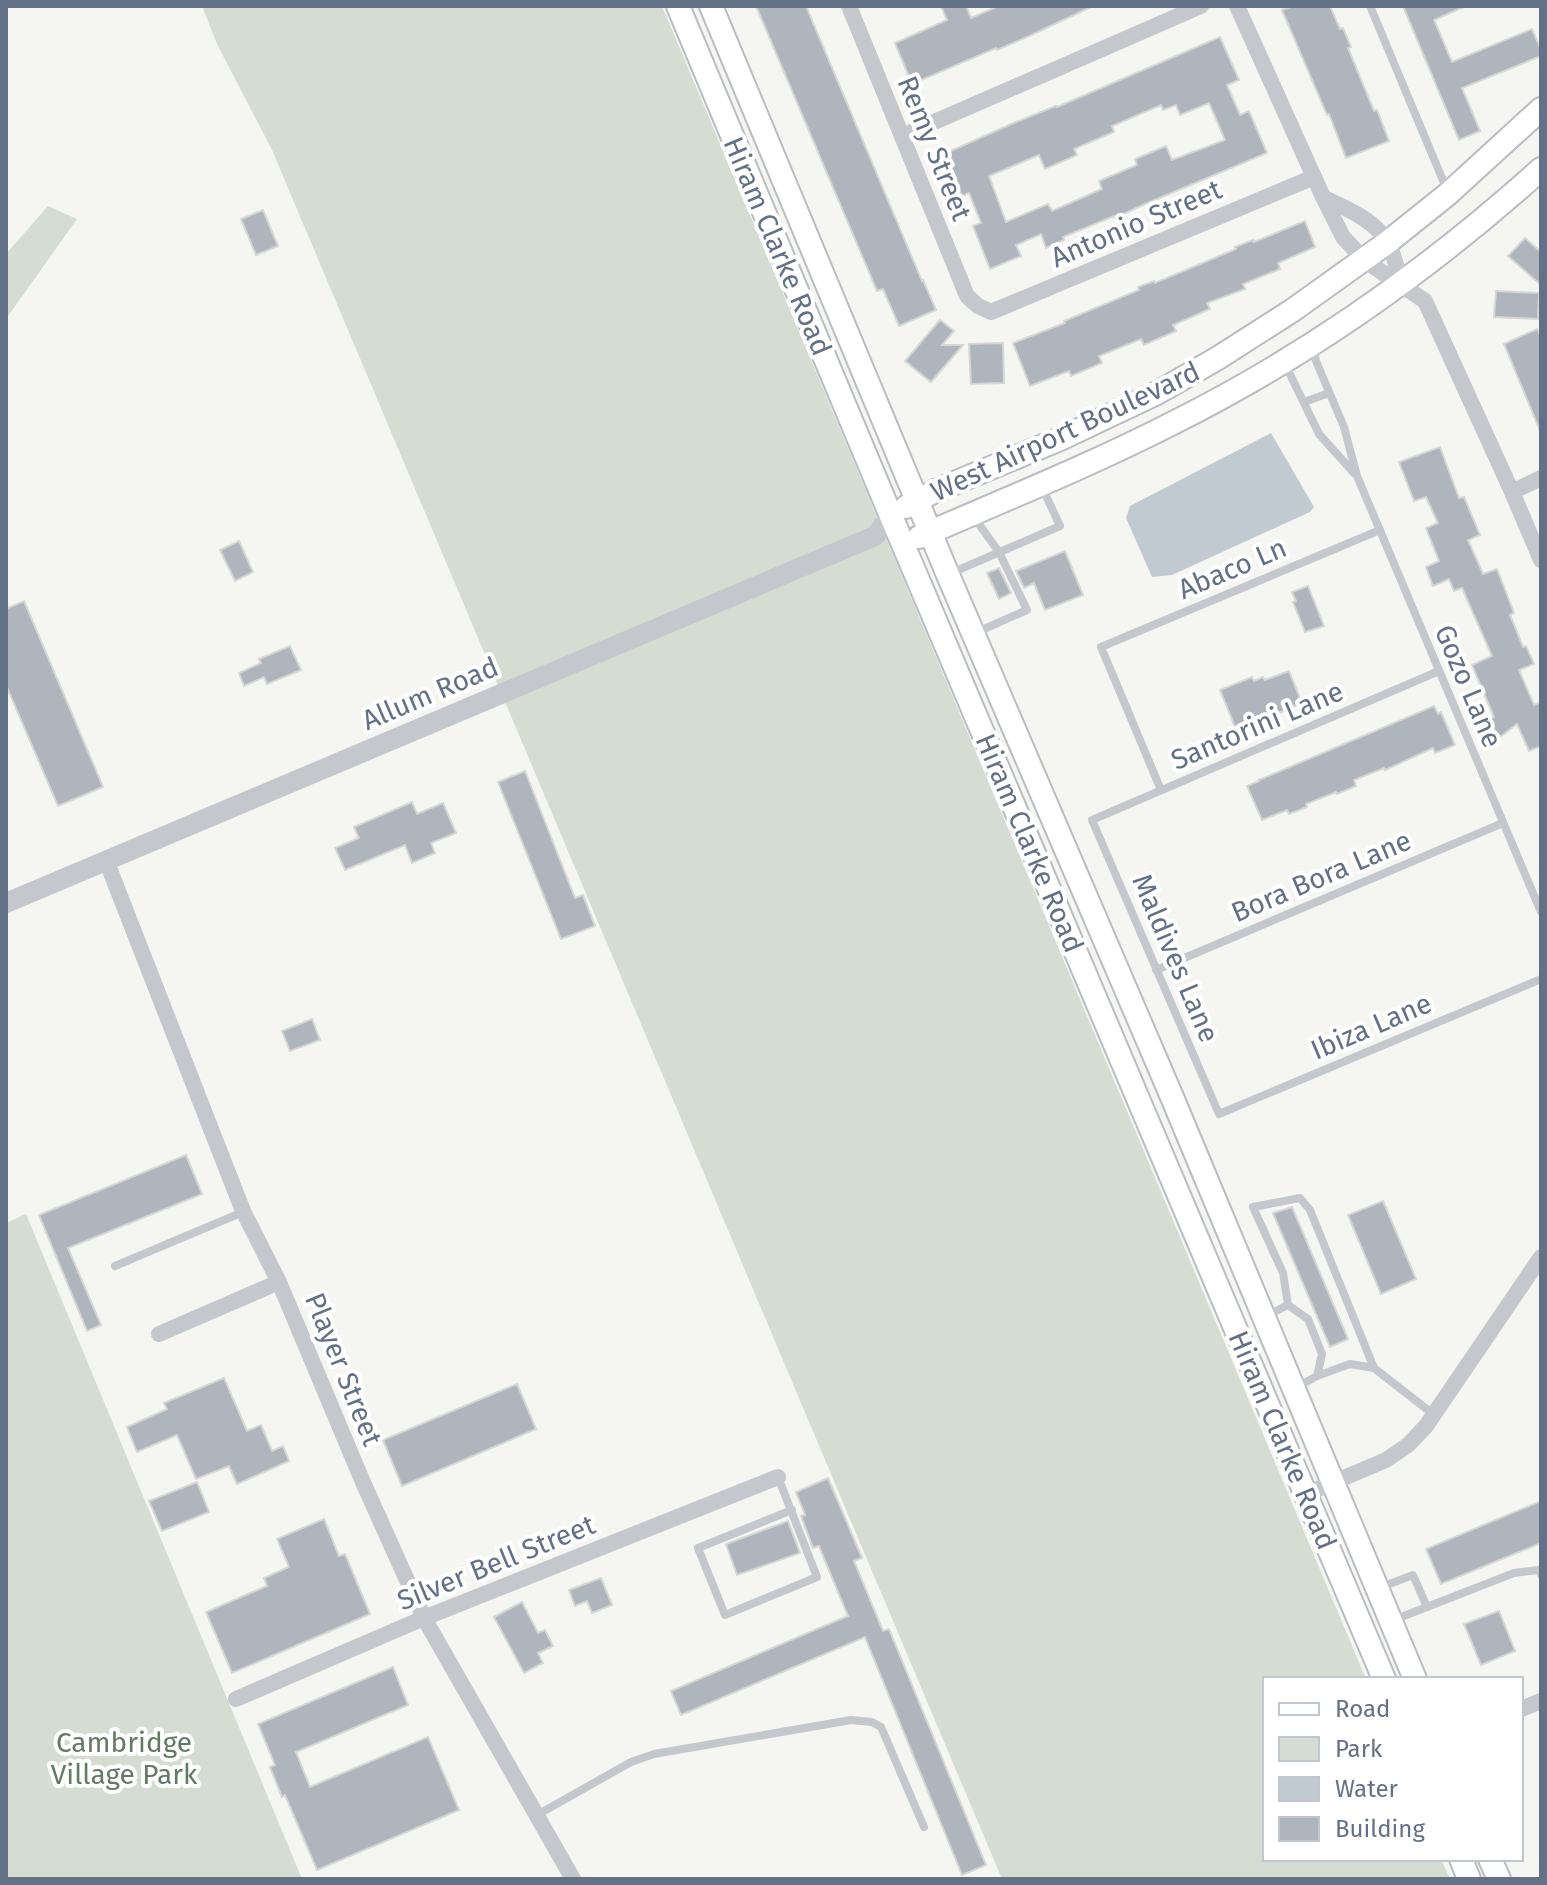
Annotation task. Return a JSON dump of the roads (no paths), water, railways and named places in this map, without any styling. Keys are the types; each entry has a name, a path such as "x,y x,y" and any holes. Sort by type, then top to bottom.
{"main road":[{"name":"Hiram Clarke Road","path":"678,6 1383,1677"},
{"name":"Hiram Clarke Road","path":"711,6 1414,1677"},
{"name":"West Airport Boulevard","path":"891,516 940,489 1060,439 1157,393 1218,358 1293,310 1388,242 1448,194 1541,109"},
{"name":"West Airport Boulevard","path":"904,544 1173,423 1284,362 1401,284 1493,212 1541,169"},
{"path":"757,195 785,184"},
{"path":"1014,806 1043,794"},
{"path":"1102,1011 1130,999"},
{"path":"1190,1220 1219,1209"}],"street":[{"name":"Remy Street","path":"849,6 967,296 978,306"},
{"path":"902,136 1201,6"},
{"path":"1237,6 1343,237 1364,260 1425,301 1541,560"},
{"name":"Antonio Street","path":"978,306 991,312 1314,177"},
{"path":"1323,197 1369,220 1388,242 1401,284"},
{"path":"1512,492 1541,478"},
{"name":"Allum Road","path":"6,903 875,536 891,516"},
{"path":"875,536 904,544"},
{"name":"Player Street","path":"106,860 243,1211 279,1282 424,1618 573,1879"},
{"path":"1306,1494 1386,1460 1408,1445 1434,1414 1541,1257"},
{"path":"159,1334 279,1282"},
{"name":"Silver Bell Street","path":"236,1699 424,1618 778,1477"}],"lane":[{"path":"1370,6 1448,194"},
{"path":"1313,344 1316,361 1344,427 1357,476"},
{"path":"1284,362 1319,434 1357,476"},
{"path":"1304,402 1329,393"},
{"name":"Gozo Lane","path":"1357,476 1541,912"},
{"path":"948,575 1060,526 1041,485"},
{"path":"972,515 999,552 1027,610 974,634"},
{"name":"Abaco Ln","path":"1161,790 1101,647 1380,530"},
{"name":"Santorini Lane","path":"1092,820 1439,671"},
{"name":"Maldives Lane","path":"1092,820 1219,1114"},
{"name":"Bora Bora Lane","path":"1156,970 1503,823"},
{"name":"Ibiza Lane","path":"1219,1114 1541,979"},
{"path":"1317,1376 1322,1354 1308,1319 1288,1305 1283,1273 1253,1207 1300,1198 1310,1210 1374,1368"},
{"path":"115,1266 243,1211"},
{"path":"1263,1318 1288,1305"},
{"path":"1294,1389 1317,1376 1350,1364 1374,1368 1434,1414"},
{"path":"778,1477 792,1510 817,1577 725,1615 698,1548 792,1510"},
{"path":"1391,1621 1514,1573 1539,1570 1541,1575"},
{"path":"1378,1588 1413,1575 1427,1607"},
{"path":"537,1815 631,1762 654,1754 851,1720 872,1722 881,1727 924,1827"}],"water":[{"path":"1271,433 1314,507 1310,512 1172,575 1152,577 1126,518 1130,506"}],"park label":[{"name":"Cambridge Village Park","path":"124,1758"}]}
